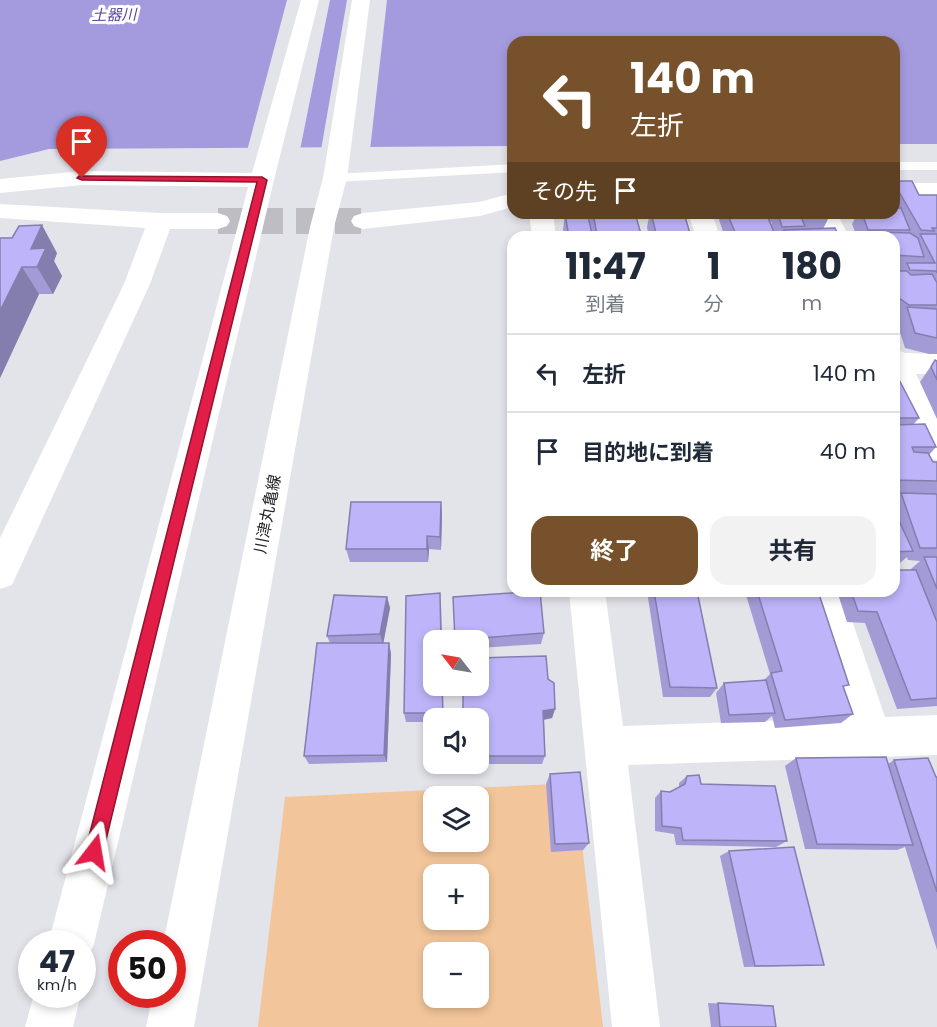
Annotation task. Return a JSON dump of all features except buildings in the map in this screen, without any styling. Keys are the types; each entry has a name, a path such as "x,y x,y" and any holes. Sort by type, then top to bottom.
{"main road":[{"path":"74,930 262,180 310,0"},
{"name":"川津丸亀線","path":"170,1027 322,227 335,178 361,0"},
{"path":"0,186 82,178 262,180"},
{"path":"900,190 937,190"},
{"path":"363,221 480,209 507,202"},
{"path":"0,211 160,221 218,221"},
{"path":"0,574 137,284 160,221"},
{"path":"900,361 937,364"},
{"path":"900,371 937,448"},
{"path":"588,597 636,1027"},
{"path":"826,597 872,737"},
{"path":"606,746 937,735"},
{"path":"49,1027 54,1008"}],"lane":[{"path":"900,166 937,166"},
{"path":"335,178 507,168"}],"shaded area":[{"path":"575,783 603,1027 258,1027 285,797 423,790 423,852 489,852 489,787"}],"water":[{"name":"土器川","path":"0,0 937,0 937,144 900,144 900,36 507,36 507,146 49,149 0,161"}],"pier":[{"path":"287,0 330,0 300,150 247,151"},
{"path":"347,0 387,0 370,150 321,150"}],"tunnel":[{"path":"218,221 363,221"}],"route":[{"path":"82,178 262,180 94,852"}]}
